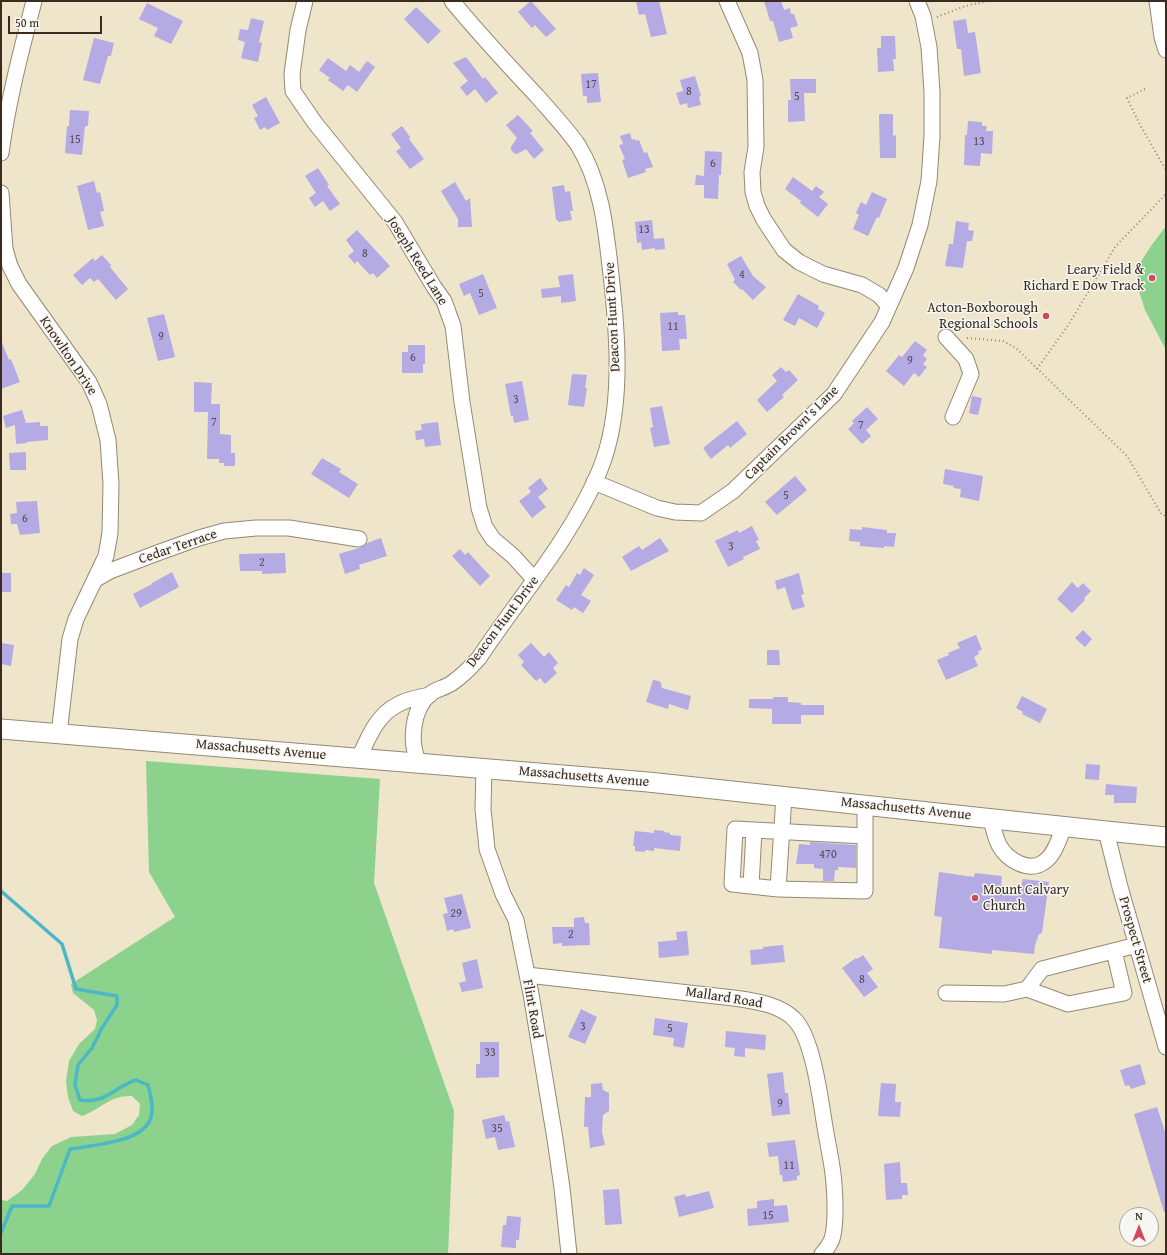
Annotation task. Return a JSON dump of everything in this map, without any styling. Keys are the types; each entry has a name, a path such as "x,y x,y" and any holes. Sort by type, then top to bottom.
{"main road":[{"name":"Massachusetts Avenue","path":"1,729 648,782 1166,837"}],"street":[{"path":"1,153 5,125 18,64 34,1"},
{"name":"Deacon Hunt Drive","path":"359,758 366,741 380,717 396,705 408,700 430,695 451,683 468,670 479,658 561,543 576,518 600,470 611,433 615,403 617,352 615,307 608,246 594,177 578,146 561,124 452,1"},
{"path":"728,1 750,53 755,80 756,147 752,172 753,192 757,206 764,220 784,250 798,262 823,274 862,285 878,295 888,304"},
{"name":"Captain Brown's Lane","path":"594,482 656,508 675,512 701,513 733,491 834,394 882,322 888,304 906,268 920,225 929,182 932,136 932,92 929,47 918,1"},
{"path":"1157,1 1162,37 1166,50"},
{"name":"Joseph Reed Lane","path":"304,2 298,30 292,74 293,91 315,123 395,222 444,301 453,326 462,402 479,508 485,526 493,539 513,556 534,579"},
{"name":"Knowlton Drive","path":"1,193 5,249 10,266 19,284 89,382 99,404 108,440 111,484 110,533 106,556 76,619 70,639 59,734"},
{"path":"946,336 966,359 972,374 953,417"},
{"name":"Cedar Terrace","path":"96,579 110,571 160,552 224,531 256,528 289,528 359,539"},
{"name":"Deacon Hunt Drive","path":"419,763 415,755 412,739 418,711 430,695"},
{"name":"Flint Road","path":"484,768 483,808 487,850 503,894 516,920 561,1181 569,1254"},
{"path":"778,889 784,796"},
{"path":"865,805 865,836 865,891 778,889 751,886 754,830 865,836"},
{"path":"991,818 999,845 1006,855 1016,862 1027,866 1037,865 1044,862 1052,853 1064,827"},
{"name":"Prospect Street","path":"1106,831 1137,945 1160,1002 1166,1048"},
{"path":"1028,988 1042,969 1137,945"},
{"path":"946,993 1004,994 1028,988 1068,1004 1124,993 1114,951"},
{"name":"Mallard Road","path":"526,975 762,1002 780,1009 795,1020 805,1035 813,1062 834,1183 835,1211 832,1239 822,1254"}],"path":[{"path":"924,22 965,6 989,1"},
{"path":"1145,89 1127,98 1138,123 1166,170"},
{"path":"1038,369 1069,324 1116,247 1166,194"},
{"path":"946,336 1003,341 1016,348 1127,456 1162,515 1166,516"}],"green space":[{"name":"Leary Field & Richard E Dow Track","path":"1166,226 1166,350 1145,310 1138,288 1137,268"},
{"path":"146,761 380,779 374,883 454,1111 448,1254 1,1254 1,1200 7,1201 22,1190 35,1174 42,1159 52,1146 71,1137 115,1134 132,1125 139,1115 140,1104 132,1096 124,1096 112,1100 82,1116 73,1111 68,1097 66,1081 69,1061 79,1044 95,1029 97,1020 94,1010 73,993 71,984 175,917 149,872"}],"building":[{"path":"531,1 556,29 546,37 535,25 532,28 518,12"},
{"path":"636,1 659,1 667,34 651,37 645,14 639,15"},
{"path":"764,1 781,1 784,10 790,8 791,14 794,14 798,26 790,28 793,38 779,42 773,21 770,21"},
{"path":"147,3 183,21 171,44 154,36 158,28 139,19"},
{"path":"416,7 441,31 428,44 404,19"},
{"path":"251,18 264,21 259,42 262,43 258,62 241,58 245,42 238,40 240,29 248,30"},
{"path":"966,19 968,33 975,32 981,73 964,76 961,49 957,49 953,21"},
{"path":"881,36 895,36 896,59 893,59 894,71 878,72 877,48 881,48"},
{"path":"94,38 114,43 111,56 108,56 100,84 83,80"},
{"path":"466,57 483,79 485,77 498,93 486,103 475,89 467,96 460,87 468,81 453,63"},
{"path":"328,58 346,71 350,65 359,72 367,61 375,67 357,92 348,85 343,91 328,80 330,78 319,70"},
{"path":"598,73 601,102 587,103 587,96 583,96 581,74"},
{"path":"695,76 701,96 699,97 701,105 688,108 687,103 680,105 676,93 683,91 680,80"},
{"path":"790,79 816,79 816,93 804,93 805,121 788,122 788,100 791,100"},
{"path":"266,97 280,123 267,130 265,127 260,130 254,118 258,116 252,105"},
{"path":"70,110 89,111 88,126 85,126 82,155 65,153"},
{"path":"879,114 893,114 893,136 896,135 896,158 880,158"},
{"path":"518,115 533,131 530,133 544,150 534,159 526,149 517,154 511,150 511,147 517,138 506,125"},
{"path":"968,121 982,122 982,126 987,126 986,131 993,131 992,154 981,153 980,166 964,165 965,135 967,135"},
{"path":"402,126 410,137 409,139 424,159 410,169 396,151 401,148 391,134"},
{"path":"630,133 632,140 639,140 644,153 647,152 653,167 645,169 646,172 628,178 622,160 625,159 619,145 623,144 620,136"},
{"path":"705,151 722,152 718,199 704,198 704,185 695,185 696,175 704,176"},
{"path":"318,168 329,185 327,186 340,204 330,211 323,201 315,207 309,198 316,193 305,176"},
{"path":"793,177 812,191 816,186 824,192 819,197 828,204 818,217 800,203 801,201 785,189"},
{"path":"94,181 97,193 100,192 104,211 100,212 104,226 88,230 77,186"},
{"path":"455,182 466,201 470,198 472,227 458,227 458,219 441,191"},
{"path":"564,185 565,192 570,191 573,211 570,211 572,220 558,222 558,220 556,220 552,187"},
{"path":"872,192 887,199 879,218 877,217 868,236 853,229 859,215 856,213 861,202 866,205"},
{"path":"652,220 654,239 664,238 665,249 655,250 655,248 642,250 641,242 637,243 635,222"},
{"path":"956,221 969,223 968,230 974,231 972,241 967,241 963,268 945,266 949,244 953,244"},
{"path":"357,230 390,266 377,278 373,273 370,275 357,261 355,264 348,256 354,251 346,240"},
{"path":"102,255 128,289 116,300 98,279 94,282 90,278 82,285 73,275 93,258 95,261"},
{"path":"741,256 753,276 766,287 753,300 733,282 735,280 727,264"},
{"path":"483,274 497,308 479,315 470,293 464,296 459,284"},
{"path":"573,274 576,301 561,303 561,296 542,298 541,289 560,287 558,276"},
{"path":"798,294 819,306 818,309 825,313 817,328 799,318 795,326 783,320"},
{"path":"678,312 678,315 685,315 687,339 679,339 680,350 662,351 660,313"},
{"path":"164,314 175,357 158,361 147,318"},
{"path":"915,341 927,350 923,355 927,359 923,364 927,367 919,377 914,373 904,386 886,371 899,355 902,357"},
{"path":"1,343 9,360 11,359 20,382 1,389"},
{"path":"408,345 425,345 425,364 423,364 423,373 402,373 402,352 408,352"},
{"path":"781,367 786,372 789,370 798,380 782,395 784,397 767,412 757,400 777,381 772,375"},
{"path":"572,374 587,375 585,388 587,388 584,407 568,405"},
{"path":"522,381 529,420 514,423 513,416 511,416 505,384"},
{"path":"194,382 212,383 211,404 220,404 220,434 231,435 231,453 235,453 235,466 224,466 224,463 219,463 219,459 207,459 208,412 194,412"},
{"path":"972,396 982,398 978,415 969,413"},
{"path":"662,406 670,444 654,447 650,428 653,427 650,408"},
{"path":"867,407 878,419 866,430 871,436 862,444 848,429 854,423 852,421"},
{"path":"22,410 26,423 40,422 40,426 48,426 48,440 16,444 15,425 6,428 3,416"},
{"path":"737,421 747,434 730,448 728,445 711,459 703,448"},
{"path":"438,422 441,445 425,447 424,439 416,440 415,431 422,430 421,424"},
{"path":"26,452 26,470 10,470 9,453"},
{"path":"322,458 341,469 339,472 358,484 349,498 311,474"},
{"path":"945,469 983,476 979,501 960,497 961,489 943,484"},
{"path":"795,476 807,490 777,515 765,502"},
{"path":"540,478 548,489 538,497 546,507 532,518 519,501 531,492 528,488"},
{"path":"37,501 40,533 20,535 17,524 11,524 10,514 17,513 16,502"},
{"path":"752,526 759,540 756,541 760,549 743,557 744,559 728,567 715,541 738,530 739,533"},
{"path":"862,527 887,530 887,533 896,533 894,547 884,546 884,548 860,546 860,542 849,541 850,529 862,530"},
{"path":"381,538 387,556 359,565 360,569 345,574 339,554 362,547 367,543"},
{"path":"660,538 669,551 631,571 622,557 639,546 642,550"},
{"path":"460,549 465,555 468,552 490,576 480,586 452,556"},
{"path":"285,553 286,573 262,574 262,571 240,571 239,554"},
{"path":"584,568 594,575 581,595 591,601 583,613 574,607 572,610 556,600 566,585 569,587 577,573 580,575"},
{"path":"172,572 179,587 140,608 133,594"},
{"path":"1,573 11,573 11,592 1,592"},
{"path":"799,573 804,594 801,595 805,607 792,610 785,587 777,590 775,581"},
{"path":"1072,582 1078,588 1083,583 1091,591 1084,598 1085,600 1072,613 1057,599"},
{"path":"1083,630 1092,639 1085,647 1075,638"},
{"path":"976,635 982,650 978,651 979,654 974,657 978,666 946,680 937,660 960,648 957,643"},
{"path":"1,643 14,645 11,666 1,664"},
{"path":"531,643 544,657 549,652 558,663 553,668 557,673 545,684 540,678 536,681 521,665 524,662 518,655"},
{"path":"767,650 779,650 780,665 767,665"},
{"path":"653,680 659,681 662,688 691,696 688,710 669,704 668,709 646,702"},
{"path":"1022,696 1047,709 1040,723 1022,714 1023,712 1016,708"},
{"path":"773,697 788,697 788,702 801,703 801,705 824,705 824,715 801,715 801,724 772,724 772,709 749,708 749,699 773,699"},
{"path":"1086,764 1100,765 1099,780 1085,779"},
{"path":"1106,784 1137,787 1136,803 1114,803 1114,795 1105,795"},
{"path":"654,830 664,831 670,833 670,835 681,836 680,851 654,848 654,851 635,851 635,846 633,846 635,831 654,833"},
{"path":"810,842 856,845 856,868 838,867 838,870 835,870 834,881 823,881 823,869 814,868 814,864 796,864 799,844 810,845"},
{"path":"939,872 974,877 975,873 1002,876 1001,885 1021,888 1023,879 1049,882 1042,933 1039,934 1035,945 1034,954 992,950 992,954 939,948 942,917 934,916"},
{"path":"462,894 471,928 454,932 453,929 447,931 443,914 448,913 444,898"},
{"path":"584,917 585,923 589,923 590,945 562,946 562,943 553,944 552,927 574,927 574,918"},
{"path":"687,931 689,955 659,958 658,942 677,940 676,932"},
{"path":"783,945 785,962 751,965 750,950"},
{"path":"863,955 873,969 867,973 878,987 864,997 842,968"},
{"path":"477,959 483,988 462,992 459,983 466,981 462,963"},
{"path":"581,1009 597,1017 585,1044 568,1037"},
{"path":"655,1018 688,1023 684,1048 673,1046 674,1038 653,1035"},
{"path":"726,1031 766,1035 765,1050 745,1048 745,1057 734,1056 735,1048 725,1047"},
{"path":"480,1042 499,1042 499,1077 476,1078 476,1064 480,1064"},
{"path":"1140,1064 1146,1084 1131,1089 1129,1085 1125,1086 1120,1070"},
{"path":"783,1072 785,1093 788,1093 790,1114 772,1116 767,1074"},
{"path":"602,1083 603,1090 609,1093 609,1111 603,1115 602,1132 605,1145 590,1148 588,1127 584,1127 585,1097 591,1097 591,1084"},
{"path":"881,1083 896,1084 895,1102 901,1102 900,1117 878,1116"},
{"path":"1157,1107 1166,1135 1166,1212 1164,1212 1134,1114"},
{"path":"504,1115 506,1122 509,1121 515,1147 498,1150 495,1137 486,1139 482,1120"},
{"path":"795,1140 800,1175 797,1176 797,1180 783,1182 782,1175 780,1175 778,1156 769,1157 767,1143"},
{"path":"900,1162 901,1183 907,1183 908,1195 902,1195 902,1199 886,1200 884,1164"},
{"path":"619,1189 622,1224 605,1225 603,1190"},
{"path":"709,1191 714,1208 679,1217 674,1197 685,1194 686,1197"},
{"path":"774,1199 774,1206 787,1205 789,1222 748,1226 747,1209 757,1208 757,1201"},
{"path":"507,1216 521,1217 519,1240 516,1240 516,1248 501,1247 503,1225 506,1225"}],"waterway":[{"path":"1,891 62,944 76,989 117,996 117,1005 102,1028 92,1048 78,1065 75,1085 80,1100 97,1100 136,1080 148,1085 152,1109 149,1122 135,1135 113,1142 70,1149 49,1206 12,1206 1,1233"}],"place":[{"name":"Leary Field & Richard E Dow Track","path":"1152,278"},
{"name":"Acton-Boxborough Regional Schools","path":"1046,316"},
{"name":"Mount Calvary Church","path":"975,898"}]}
